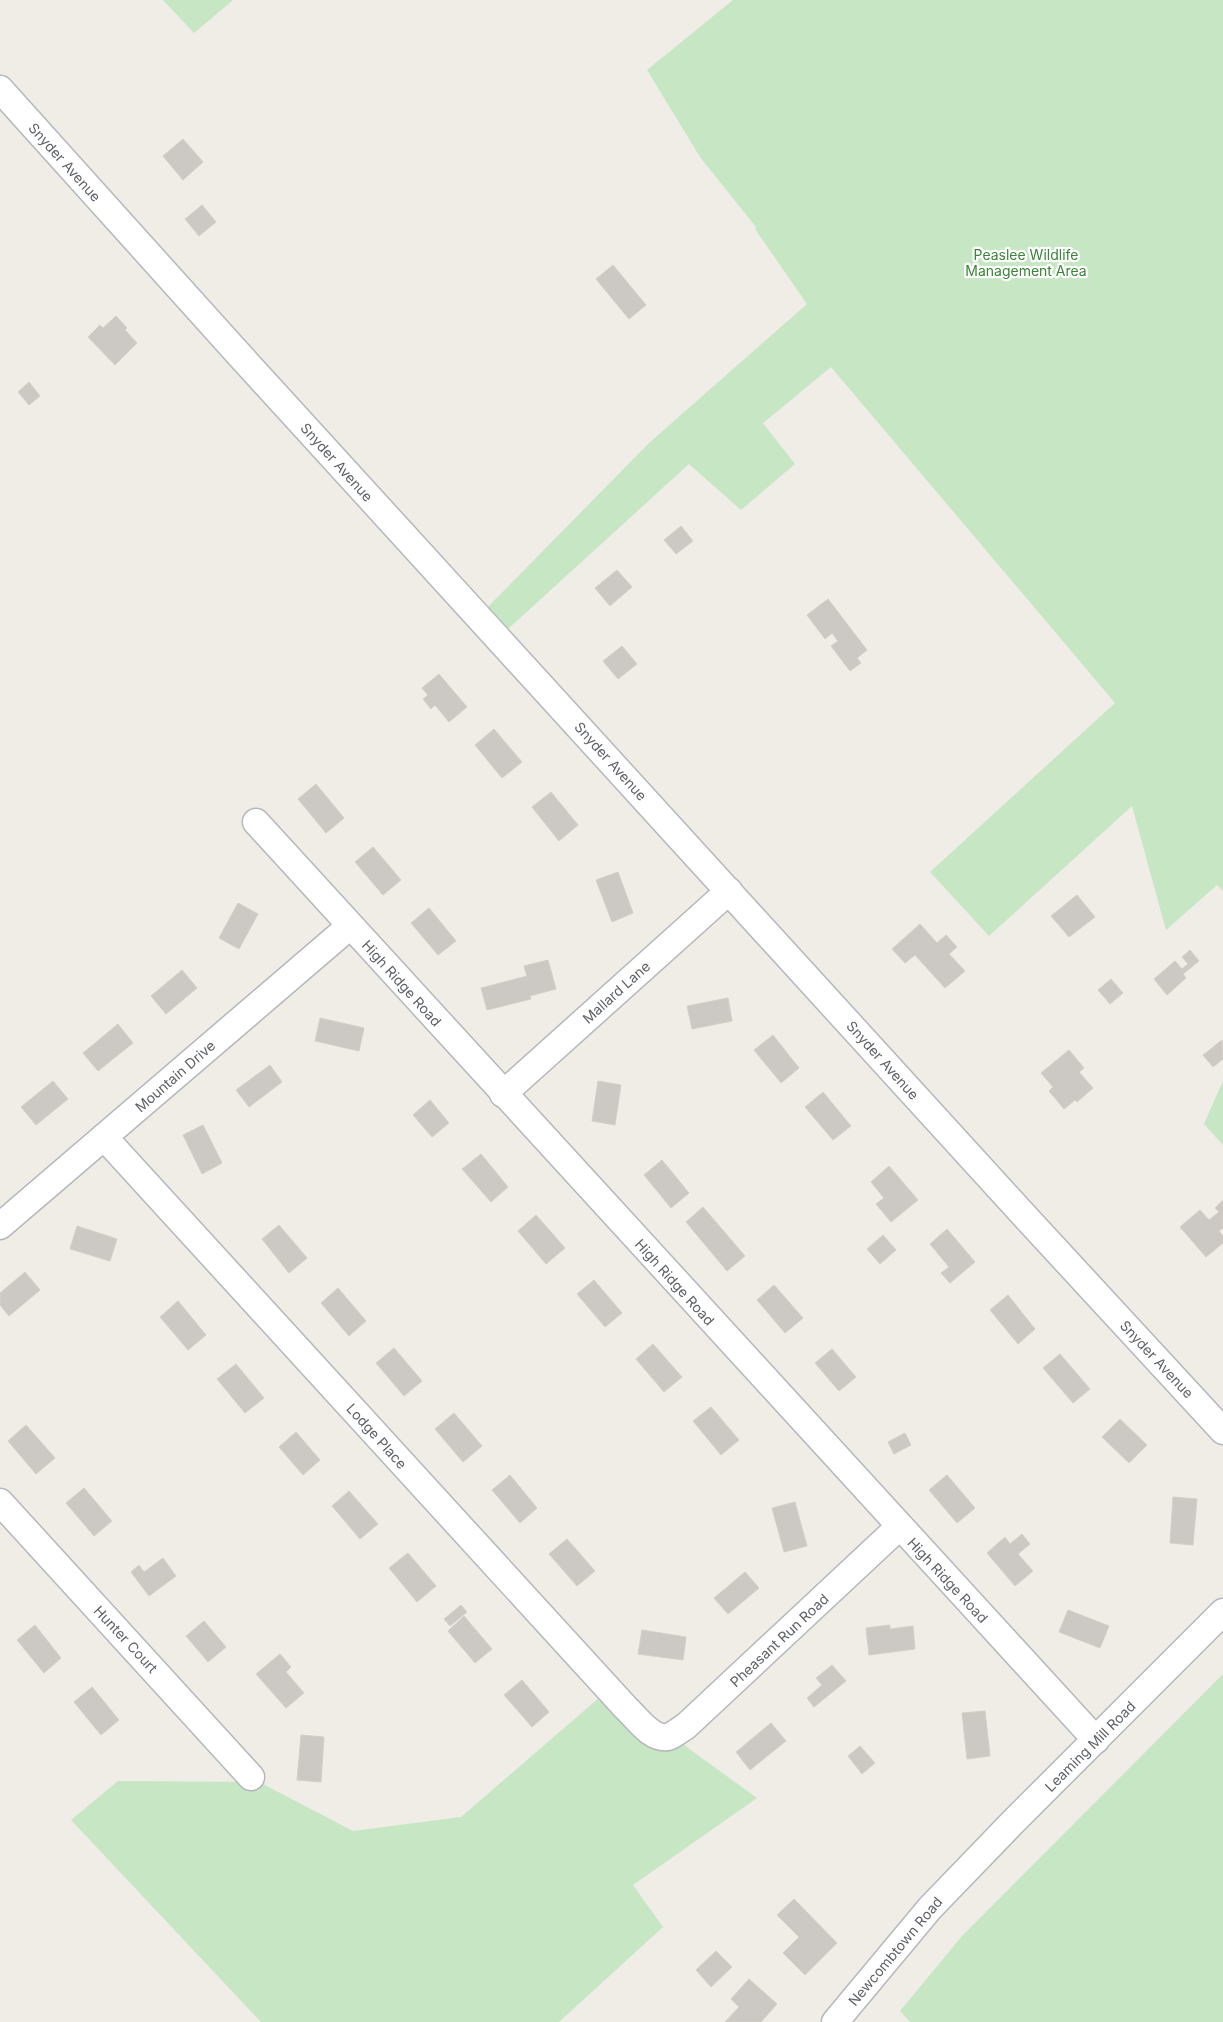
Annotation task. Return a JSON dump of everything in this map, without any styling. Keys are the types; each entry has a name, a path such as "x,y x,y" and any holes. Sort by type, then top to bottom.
{"street":[{"name":"Snyder Avenue","path":"0,89 234,349 730,891 1014,1205 1223,1431"},
{"name":"High Ridge Road","path":"256,822 1096,1740"},
{"name":"Mallard Lane","path":"503,1094 730,891"},
{"name":"Mountain Drive","path":"0,1226 350,926"},
{"name":"Lodge Place","path":"104,1137 620,1701 652,1733"},
{"name":"Hunter Court","path":"0,1502 251,1776"},
{"name":"Pheasant Run Road","path":"652,1733 669,1737 686,1726 900,1527"},
{"name":"Leaming Mill Road","path":"956,1880 1223,1612"},
{"name":"Newcombtown Road","path":"835,2022 930,1908 956,1880"}],"green space":[{"path":"163,0 233,0 194,33"},
{"name":"Peaslee Wildlife Management Area","path":"733,0 1223,0 1223,891 1217,885 1166,930 1132,806 989,936 930,872 1115,703 831,367 763,423 795,464 741,510 689,464 496,640 476,619 649,443 807,304 755,229 756,227 700,157 647,70"},
{"path":"1223,1081 1223,1145 1204,1124"},
{"path":"1223,1674 1223,2022 910,2022 900,2011 962,1936"},
{"path":"608,1690 757,1798 633,1885 663,1927 559,2022 261,2022 71,1820 118,1781 259,1782 353,1831 461,1817"}],"building":[{"path":"183,139 203,162 183,180 163,156"},
{"path":"202,205 216,222 199,236 185,219"},
{"path":"613,265 646,305 629,319 596,279"},
{"path":"116,316 137,343 115,365 88,337 100,325 103,328"},
{"path":"29,382 40,396 29,405 18,392"},
{"path":"681,526 693,541 676,554 664,540"},
{"path":"617,570 632,587 610,606 595,588"},
{"path":"828,599 867,650 857,658 861,663 850,671 831,646 838,641 832,633 825,639 807,615"},
{"path":"622,646 637,664 618,679 603,661"},
{"path":"439,674 467,707 449,722 435,705 431,709 423,699 428,695 422,688"},
{"path":"494,729 522,762 502,778 475,745"},
{"path":"316,784 344,818 326,833 298,799"},
{"path":"551,792 578,825 559,841 532,807"},
{"path":"373,847 401,880 383,895 355,862"},
{"path":"618,872 633,913 612,922 596,880"},
{"path":"1077,895 1095,917 1069,937 1051,916"},
{"path":"238,903 258,914 239,949 219,938"},
{"path":"429,908 456,941 438,955 411,923"},
{"path":"920,924 937,943 946,935 957,947 949,954 965,971 945,988 915,955 905,963 892,949"},
{"path":"1190,950 1199,961 1183,974 1186,978 1167,995 1154,979 1175,961 1182,969 1188,964 1182,957"},
{"path":"548,960 556,989 530,996 531,999 487,1010 481,988 527,976 524,966"},
{"path":"182,970 197,988 166,1014 151,996"},
{"path":"1111,979 1123,993 1110,1004 1098,990"},
{"path":"728,998 732,1021 692,1029 687,1006"},
{"path":"320,1018 364,1028 359,1051 315,1041"},
{"path":"118,1024 133,1043 98,1071 83,1053"},
{"path":"773,1035 799,1068 781,1083 754,1050"},
{"path":"1222,1040 1223,1059 1213,1067 1203,1055"},
{"path":"1069,1050 1084,1068 1079,1072 1093,1088 1077,1102 1075,1100 1064,1109 1049,1091 1053,1087 1041,1073"},
{"path":"270,1065 282,1082 249,1107 236,1090"},
{"path":"53,1081 68,1099 36,1125 21,1107"},
{"path":"598,1081 621,1085 615,1125 592,1121"},
{"path":"823,1092 851,1126 833,1140 805,1107"},
{"path":"430,1100 449,1123 432,1137 413,1115"},
{"path":"203,1125 222,1163 202,1174 183,1135"},
{"path":"481,1154 508,1187 491,1202 462,1169"},
{"path":"662,1160 689,1193 671,1208 644,1175"},
{"path":"889,1166 918,1200 891,1222 876,1204 884,1198 871,1182"},
{"path":"1223,1200 1223,1228 1219,1231 1223,1236 1223,1243 1206,1257 1180,1227 1200,1210 1209,1220 1219,1212 1215,1208"},
{"path":"703,1207 745,1256 727,1271 686,1222"},
{"path":"536,1215 565,1248 546,1264 518,1231"},
{"path":"279,1225 307,1258 289,1273 262,1239"},
{"path":"77,1226 117,1239 110,1261 70,1249"},
{"path":"947,1229 975,1262 950,1283 941,1273 949,1267 930,1244"},
{"path":"883,1235 896,1250 880,1264 867,1249"},
{"path":"25,1272 40,1290 9,1316 0,1305 0,1293"},
{"path":"594,1280 622,1313 605,1327 577,1294"},
{"path":"774,1285 803,1318 785,1333 757,1300"},
{"path":"338,1288 366,1321 349,1336 321,1303"},
{"path":"1008,1295 1035,1329 1018,1344 990,1310"},
{"path":"178,1301 206,1335 188,1350 160,1317"},
{"path":"653,1344 682,1377 664,1392 636,1359"},
{"path":"394,1348 422,1381 404,1396 376,1363"},
{"path":"832,1349 856,1377 839,1391 815,1363"},
{"path":"1060,1354 1090,1389 1073,1403 1043,1368"},
{"path":"236,1364 264,1398 245,1413 217,1379"},
{"path":"711,1407 739,1440 721,1455 693,1421"},
{"path":"454,1413 482,1446 463,1462 435,1429"},
{"path":"1120,1419 1147,1445 1129,1463 1102,1437"},
{"path":"26,1425 55,1458 36,1474 8,1441"},
{"path":"296,1432 320,1460 303,1475 279,1447"},
{"path":"905,1433 911,1445 894,1454 888,1442"},
{"path":"510,1475 537,1508 520,1523 492,1490"},
{"path":"947,1475 975,1508 957,1523 929,1490"},
{"path":"84,1488 112,1521 94,1536 66,1503"},
{"path":"349,1491 378,1524 360,1539 332,1506"},
{"path":"1173,1497 1197,1499 1193,1545 1170,1543"},
{"path":"795,1502 807,1546 784,1552 772,1508"},
{"path":"1022,1534 1030,1544 1018,1554 1033,1571 1015,1586 987,1553 1005,1537 1010,1544"},
{"path":"567,1539 595,1571 577,1586 549,1554"},
{"path":"408,1553 436,1586 417,1602 389,1568"},
{"path":"163,1558 176,1576 149,1596 131,1572 139,1565 144,1572"},
{"path":"745,1572 759,1588 728,1614 714,1598"},
{"path":"461,1605 467,1612 450,1626 444,1619"},
{"path":"1068,1610 1109,1626 1100,1648 1059,1632"},
{"path":"464,1616 492,1649 475,1663 448,1631"},
{"path":"204,1621 226,1647 208,1662 186,1636"},
{"path":"35,1625 61,1658 44,1673 17,1640"},
{"path":"890,1625 890,1629 913,1626 915,1649 869,1655 866,1628"},
{"path":"642,1630 686,1637 683,1660 638,1654"},
{"path":"280,1654 291,1667 286,1672 304,1693 286,1708 256,1674"},
{"path":"832,1665 846,1681 814,1707 807,1698 822,1685 816,1678"},
{"path":"522,1680 549,1712 532,1727 504,1695"},
{"path":"92,1687 119,1720 101,1735 74,1702"},
{"path":"985,1711 990,1756 967,1759 962,1713"},
{"path":"771,1723 786,1741 750,1770 736,1752"},
{"path":"301,1735 324,1737 321,1782 297,1780"},
{"path":"860,1746 875,1763 862,1774 848,1756"},
{"path":"794,1899 837,1943 805,1975 783,1953 799,1937 777,1915"},
{"path":"716,1951 732,1967 711,1987 696,1970"},
{"path":"749,1979 777,2004 761,2022 725,2022 739,2007 731,1999"}]}
